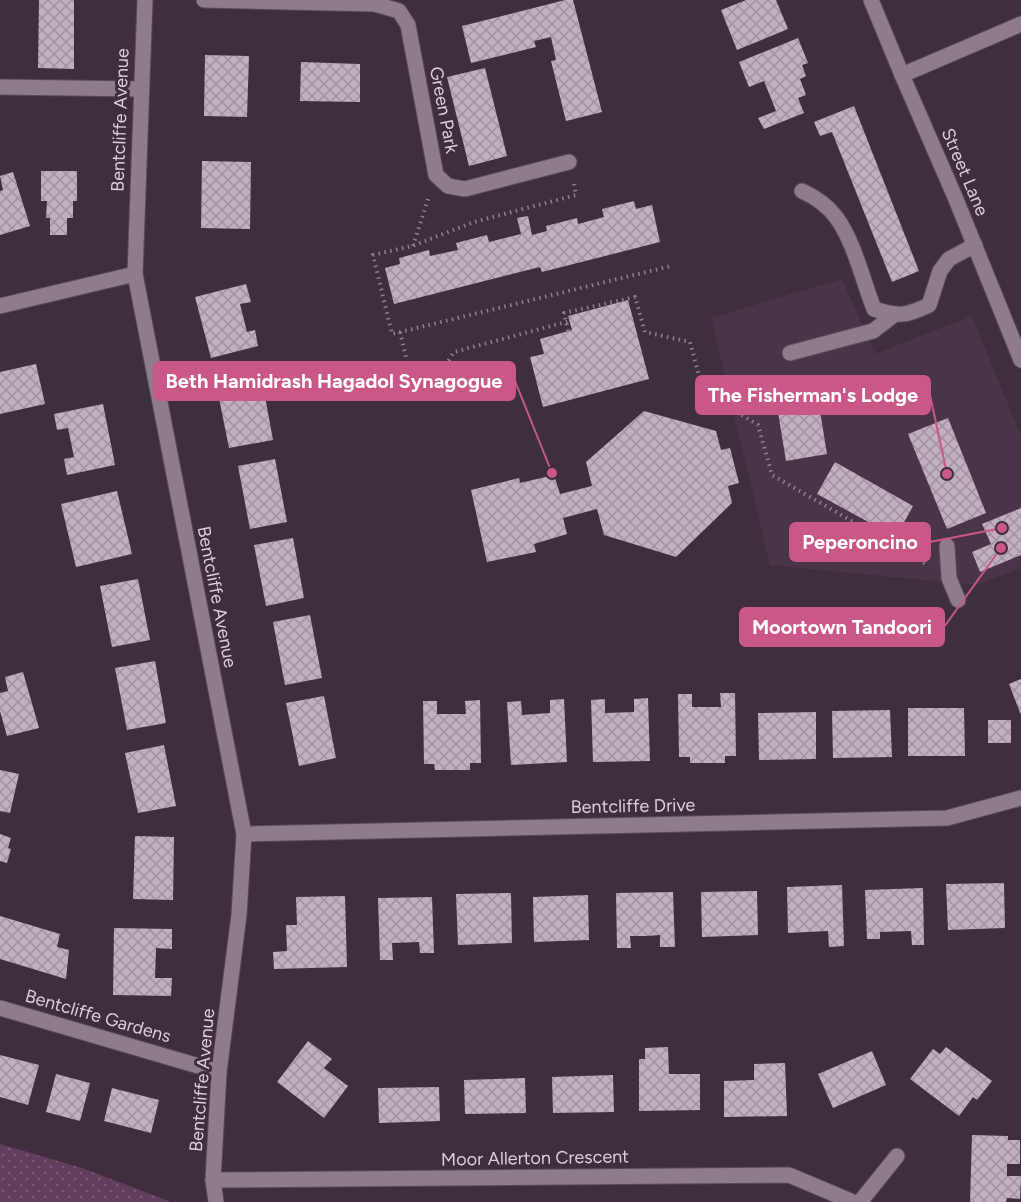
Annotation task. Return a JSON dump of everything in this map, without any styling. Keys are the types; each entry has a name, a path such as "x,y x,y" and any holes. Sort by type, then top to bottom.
{"street":[{"name":"Bentcliffe Avenue","path":"145,0 135,274 244,834 239,915 219,1072 213,1180 216,1202"},
{"path":"204,0 376,2"},
{"name":"Street Lane","path":"871,0 1021,360"},
{"name":"Green Park","path":"376,2 399,11 408,25 436,175 448,186 465,189 569,162"},
{"path":"902,75 1021,24"},
{"path":"0,87 140,89"},
{"path":"802,191 817,199 836,217 849,241 874,309 894,315 910,314 929,305 940,271 949,259 975,245"},
{"path":"0,306 135,274"},
{"path":"790,353 873,331 894,315"},
{"path":"947,546 950,578 958,600"},
{"name":"Bentcliffe Drive","path":"244,834 947,818 1021,798"},
{"name":"Bentcliffe Gardens","path":"0,1008 219,1072"},
{"path":"860,1202 897,1156"},
{"name":"Moor Allerton Crescent","path":"213,1180 789,1175 853,1202"}],"path":[{"path":"569,162 576,195 474,222 412,246 373,255 392,334 671,266"},
{"path":"412,246 436,175"},
{"path":"568,331 568,322 564,313 635,297 645,332 690,342 703,391 758,425 772,475 950,578"},
{"path":"426,396 454,352 568,322"},
{"path":"400,332 416,399"}],"shaded area":[{"path":"842,279 875,354 972,316 1021,436 1021,568 976,585 770,565 711,318"},
{"path":"0,1144 82,1168 171,1202 0,1202"}],"building":[{"path":"39,0 74,0 74,69 38,68"},
{"path":"565,0 573,0 602,112 566,121 551,61 556,60 551,37 534,41 536,47 471,63 462,26"},
{"path":"746,0 776,0 788,29 737,50 721,10"},
{"path":"798,38 808,63 802,65 806,76 800,79 806,95 798,98 804,113 764,129 758,118 776,111 764,81 749,87 739,62"},
{"path":"205,55 249,56 247,117 204,116"},
{"path":"301,62 360,64 360,102 300,101"},
{"path":"485,68 507,156 469,166 447,77"},
{"path":"854,106 919,271 892,282 832,132 820,136 814,122"},
{"path":"202,161 251,162 250,229 201,228"},
{"path":"41,171 77,171 77,201 73,201 73,218 67,218 67,235 50,235 50,218 46,218 47,201 41,201"},
{"path":"13,172 30,226 0,235 0,191 3,190 0,176"},
{"path":"634,201 636,209 652,205 660,242 542,272 540,267 394,304 385,268 400,264 399,258 429,250 430,256 458,250 456,243 487,235 489,242 521,234 517,218 528,216 532,235 547,231 546,226 577,218 578,224 604,217 602,209"},
{"path":"246,284 251,302 240,304 247,332 255,330 258,346 211,358 195,297"},
{"path":"628,300 649,379 543,407 530,357 544,354 540,339 572,330 568,316"},
{"path":"36,364 45,404 0,414 0,372"},
{"path":"261,375 273,440 229,448 216,383"},
{"path":"817,393 827,454 786,461 776,400"},
{"path":"103,404 115,465 67,475 64,459 74,457 68,428 57,430 54,414"},
{"path":"644,411 716,431 721,450 730,448 739,483 728,486 732,503 676,557 604,535 597,509 563,518 567,534 534,544 536,552 487,562 471,490 519,478 520,483 554,475 560,494 592,486 586,462"},
{"path":"948,418 986,513 947,529 908,434"},
{"path":"275,459 287,522 250,529 238,466"},
{"path":"835,462 913,506 896,537 817,494"},
{"path":"117,491 132,554 76,567 61,504"},
{"path":"1021,508 1021,555 980,572 972,552 991,544 982,524"},
{"path":"293,538 304,598 266,606 254,545"},
{"path":"138,579 150,640 112,647 100,586"},
{"path":"310,615 322,678 285,685 273,622"},
{"path":"155,661 166,723 127,730 115,668"},
{"path":"23,672 39,728 7,736 0,711 0,693 8,691 5,677"},
{"path":"1021,679 1021,715 1009,684"},
{"path":"720,693 735,693 736,756 725,756 725,763 690,763 690,757 679,757 678,694 692,694 692,707 721,707"},
{"path":"324,696 336,758 299,766 286,703"},
{"path":"648,698 650,761 593,762 591,700 605,699 605,713 634,712 634,699"},
{"path":"564,699 567,762 511,765 507,702 521,701 522,715 550,713 550,700"},
{"path":"480,700 481,763 470,763 470,770 435,770 434,764 424,764 423,701 437,701 437,714 466,714 465,701"},
{"path":"908,708 964,708 965,756 908,756"},
{"path":"890,710 892,757 833,758 832,711"},
{"path":"816,712 816,759 759,760 758,713"},
{"path":"988,720 1011,720 1011,743 988,743"},
{"path":"164,745 176,806 138,813 125,753"},
{"path":"0,770 19,774 10,813 0,811"},
{"path":"0,834 11,838 7,863 0,861"},
{"path":"135,836 174,837 173,900 133,899"},
{"path":"1004,883 1005,928 948,930 946,884"},
{"path":"842,885 844,946 829,947 828,931 788,933 787,887"},
{"path":"923,888 924,945 912,945 911,931 880,932 880,939 867,939 865,890"},
{"path":"757,891 758,935 702,937 701,892"},
{"path":"673,892 675,947 660,947 660,935 630,936 631,948 617,948 616,893"},
{"path":"511,893 512,943 458,945 456,894"},
{"path":"588,895 589,940 534,942 533,897"},
{"path":"345,896 347,967 274,969 273,952 287,951 286,925 297,925 296,897"},
{"path":"432,897 434,953 420,953 419,942 392,943 393,960 380,960 378,898"},
{"path":"0,916 60,934 57,947 69,950 66,979 0,959"},
{"path":"114,928 172,929 172,949 156,948 155,978 172,978 171,996 113,995"},
{"path":"308,1041 332,1059 324,1068 348,1086 324,1118 277,1082"},
{"path":"668,1047 669,1074 700,1074 700,1110 639,1111 639,1059 645,1059 645,1048"},
{"path":"946,1047 992,1081 977,1100 973,1097 959,1116 910,1079 933,1049 940,1054"},
{"path":"872,1051 886,1085 833,1108 818,1074"},
{"path":"0,1055 39,1065 28,1105 0,1097"},
{"path":"785,1063 787,1116 724,1117 724,1081 754,1080 754,1064"},
{"path":"56,1074 90,1083 80,1121 46,1112"},
{"path":"613,1075 614,1112 553,1113 552,1077"},
{"path":"525,1078 526,1113 465,1114 464,1080"},
{"path":"439,1087 440,1121 379,1123 378,1088"},
{"path":"112,1088 159,1100 151,1133 104,1121"},
{"path":"972,1135 1008,1136 1008,1140 1020,1140 1020,1164 1007,1164 1007,1176 1021,1176 1020,1199 1007,1198 1006,1202 970,1202"}],"place":[{"name":"Beth Hamidrash Hagadol Synagogue","path":"552,473"},
{"name":"The Fisherman's Lodge","path":"947,474"},
{"name":"Peperoncino","path":"1002,528"},
{"name":"Moortown Tandoori","path":"1001,548"}]}
